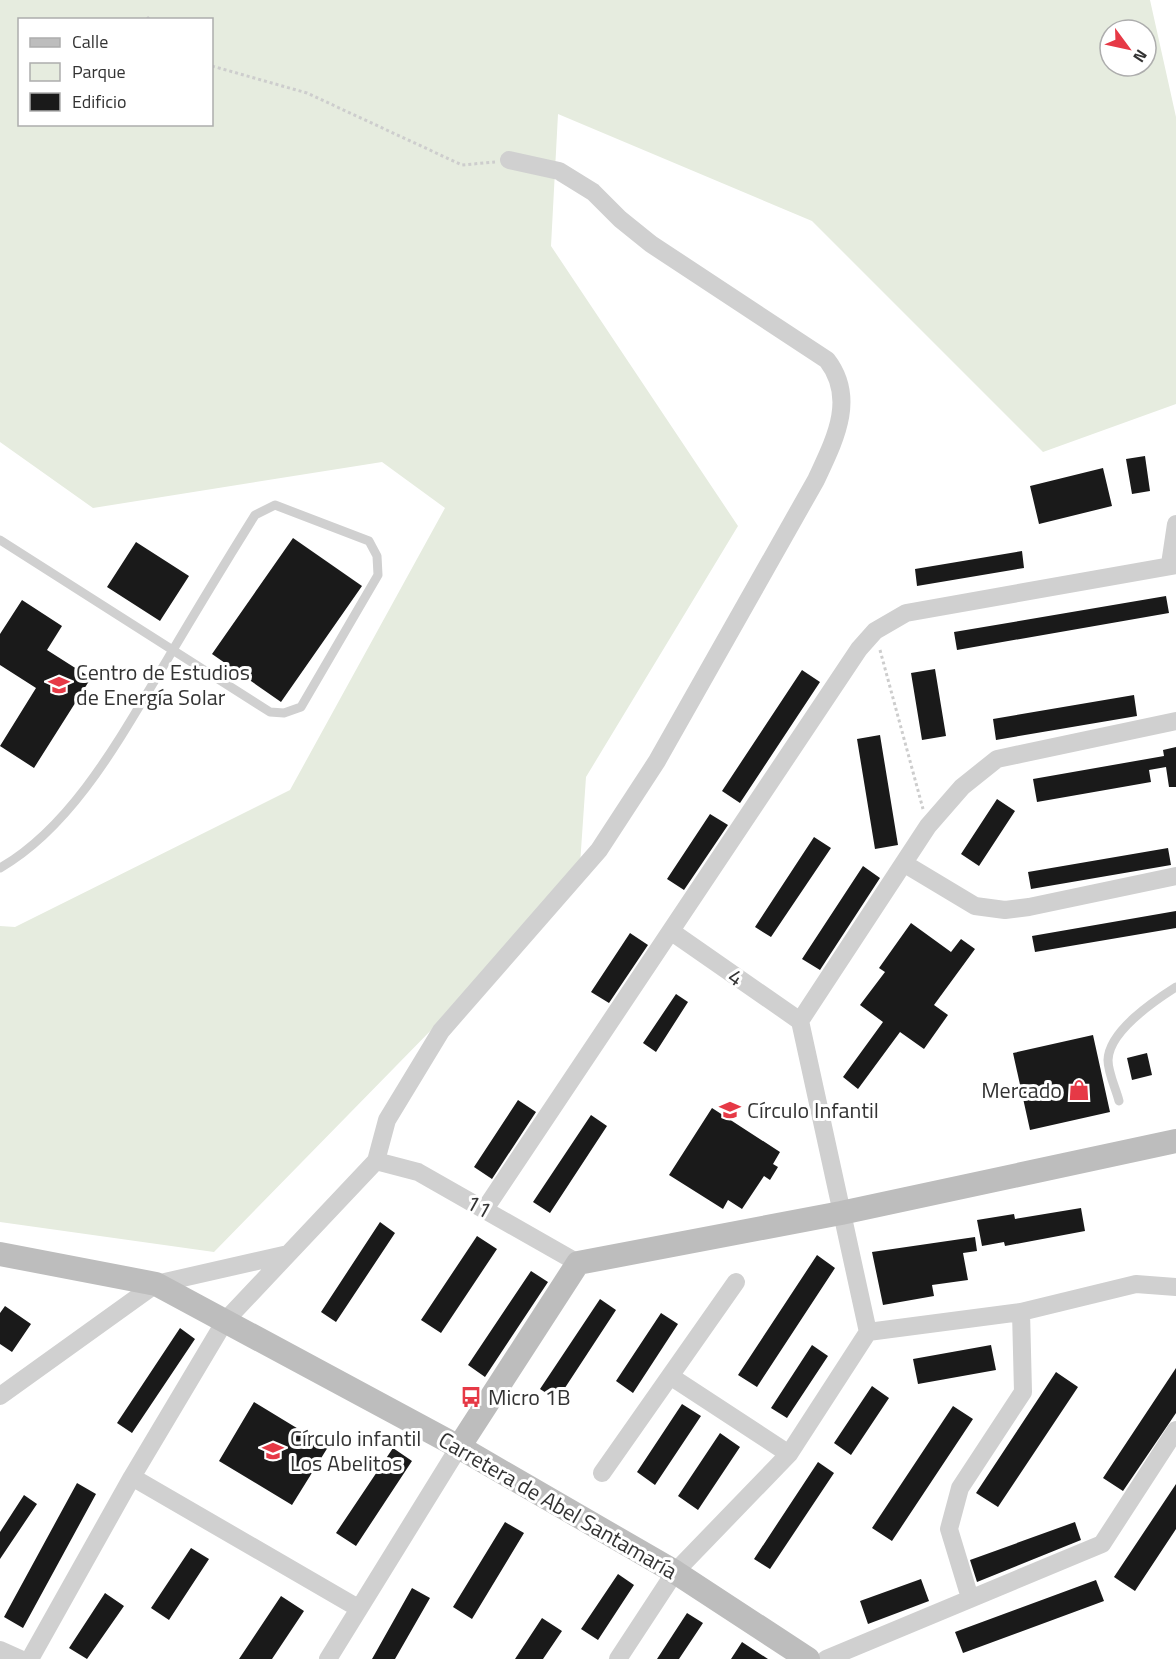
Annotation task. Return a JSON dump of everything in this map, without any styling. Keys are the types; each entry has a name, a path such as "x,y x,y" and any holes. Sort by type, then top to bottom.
{"main road":[{"path":"459,1446 578,1263 841,1213 1176,1141"},
{"name":"Carretera de Abel Santamaría","path":"0,1254 156,1284 459,1446 675,1572 808,1659"}],"street":[{"path":"30,1659 132,1477 225,1321 376,1161 387,1120 441,1031 599,850 657,761 816,480 838,432 842,417 838,381 827,360 651,244 620,219 593,192 559,171 508,160"},
{"path":"485,1209 859,649 875,631 906,613 1173,565 1176,524"},
{"path":"618,1659 675,1572 789,1454 868,1332 800,1022 928,826 962,788 997,759 1176,721"},
{"path":"904,864 975,906 1005,910 1176,876"},
{"name":"4","path":"672,932 800,1022"},
{"name":"11","path":"376,1161 418,1172 578,1263"},
{"path":"0,1396 156,1284 288,1254"},
{"path":"602,1473 736,1282"},
{"path":"868,1332 1021,1311 1136,1284 1176,1287"},
{"path":"970,1598 949,1529 960,1488 1023,1392 1021,1311"},
{"path":"670,1376 789,1454"},
{"path":"826,1659 1102,1544 1176,1430"},
{"path":"328,1659 459,1446"},
{"path":"132,1477 358,1608"},
{"path":"0,1650 20,1659"}],"lane":[{"path":"0,540 173,650 270,712 284,713 301,706 378,575 377,556 369,541 275,505 255,515 173,650 121,735 67,813 14,860 0,868"},
{"path":"1119,1101 1108,1060 1117,1038 1126,1025 1176,987"}],"path":[{"path":"213,66 307,93 462,165 508,160"},
{"path":"875,631 928,826"}],"green space":[{"path":"0,0 1150,0 1154,18 1098,18 1098,78 1158,78 1158,36 1176,117 1176,404 1043,452 812,221 558,114 551,246 738,526 586,777 579,879 214,1252 0,1222 0,926 15,927 290,790 445,508 382,462 93,508 0,442"}],"building":[{"path":"1145,456 1150,491 1132,494 1126,459"},
{"path":"1103,468 1112,506 1039,524 1030,486"},
{"path":"293,538 362,586 281,702 212,654"},
{"path":"136,542 189,576 160,621 107,587"},
{"path":"1022,551 1024,568 917,586 915,569"},
{"path":"1166,596 1169,613 957,650 954,632"},
{"name":"Centro de Estudios de Energía Solar","path":"22,600 62,626 47,650 91,678 34,768 0,746 36,688 0,665 0,634"},
{"path":"935,669 946,736 922,740 911,673"},
{"path":"802,670 820,682 740,803 722,791"},
{"path":"1134,695 1137,716 996,740 993,719"},
{"path":"880,735 898,845 875,849 857,739"},
{"path":"1176,747 1176,787 1169,787 1166,767 1149,770 1151,782 1037,802 1033,779 1164,756 1163,750"},
{"path":"997,799 1015,811 979,866 961,854"},
{"path":"710,814 728,825 684,890 667,879"},
{"path":"814,837 831,848 771,937 755,927"},
{"path":"1168,848 1171,865 1031,889 1028,872"},
{"path":"863,866 880,878 820,970 802,959"},
{"path":"1176,911 1176,928 1035,952 1032,936"},
{"path":"911,923 951,952 961,939 975,949 934,1005 948,1015 924,1049 900,1032 858,1089 843,1077 883,1022 860,1005 885,972 879,968"},
{"path":"630,933 648,945 609,1003 591,992"},
{"path":"676,994 688,1002 656,1052 643,1043"},
{"path":"1093,1035 1110,1112 1030,1130 1013,1053"},
{"path":"1147,1053 1152,1075 1132,1080 1127,1058"},
{"path":"518,1100 536,1112 492,1179 474,1167"},
{"path":"712,1108 780,1152 773,1164 778,1167 770,1180 764,1176 742,1209 728,1200 723,1209 669,1175"},
{"path":"591,1115 607,1126 550,1213 533,1202"},
{"path":"1081,1208 1085,1231 1005,1246 1004,1242 982,1246 977,1220 1014,1214 1015,1219"},
{"path":"380,1222 395,1233 336,1322 321,1312"},
{"path":"477,1236 497,1249 441,1333 421,1320"},
{"path":"975,1237 977,1251 963,1253 968,1280 932,1285 934,1296 883,1305 872,1252"},
{"path":"817,1255 835,1268 757,1387 738,1375"},
{"path":"531,1271 548,1282 485,1377 468,1365"},
{"path":"600,1299 616,1310 557,1400 540,1389"},
{"path":"5,1306 31,1324 12,1352 0,1344 0,1313"},
{"path":"661,1313 678,1324 633,1393 616,1381"},
{"path":"180,1328 195,1339 132,1433 117,1423"},
{"path":"812,1345 828,1356 787,1418 771,1408"},
{"path":"991,1345 996,1370 918,1384 913,1359"},
{"path":"1176,1368 1176,1413 1123,1491 1103,1478"},
{"path":"1056,1372 1078,1387 998,1507 976,1493"},
{"path":"872,1386 889,1398 851,1455 834,1443"},
{"path":"254,1402 328,1447 292,1505 219,1461"},
{"path":"682,1404 701,1416 655,1485 637,1472"},
{"path":"953,1406 973,1419 892,1541 872,1528"},
{"path":"720,1433 740,1447 698,1510 678,1496"},
{"path":"393,1448 412,1461 356,1546 336,1533"},
{"path":"818,1462 834,1473 770,1569 754,1559"},
{"path":"77,1483 96,1494 23,1628 4,1617"},
{"path":"1176,1484 1176,1529 1135,1591 1114,1577"},
{"path":"24,1495 37,1504 0,1559 0,1532"},
{"path":"505,1522 524,1533 472,1619 453,1607"},
{"path":"1075,1522 1081,1540 977,1582 970,1560"},
{"path":"191,1548 209,1559 169,1620 151,1608"},
{"path":"618,1574 634,1585 598,1640 581,1629"},
{"path":"921,1579 929,1601 868,1624 860,1601"},
{"path":"1096,1580 1104,1601 963,1653 955,1632"},
{"path":"412,1588 430,1598 395,1659 372,1659"},
{"path":"105,1593 124,1606 87,1659 69,1648"},
{"path":"281,1596 304,1611 272,1659 239,1659"},
{"path":"687,1613 703,1623 679,1659 657,1659"},
{"path":"542,1618 562,1631 543,1659 515,1659"},
{"path":"742,1642 768,1659 731,1659"}],"place":[{"name":"Centro de Estudios de Energía Solar","path":"59,685"},
{"name":"Mercado","path":"1079,1090"},
{"name":"Círculo Infantil","path":"730,1110"},
{"name":"Micro 1B","path":"471,1397"},
{"name":"Círculo infantil Los Abelitos","path":"273,1451"}]}
